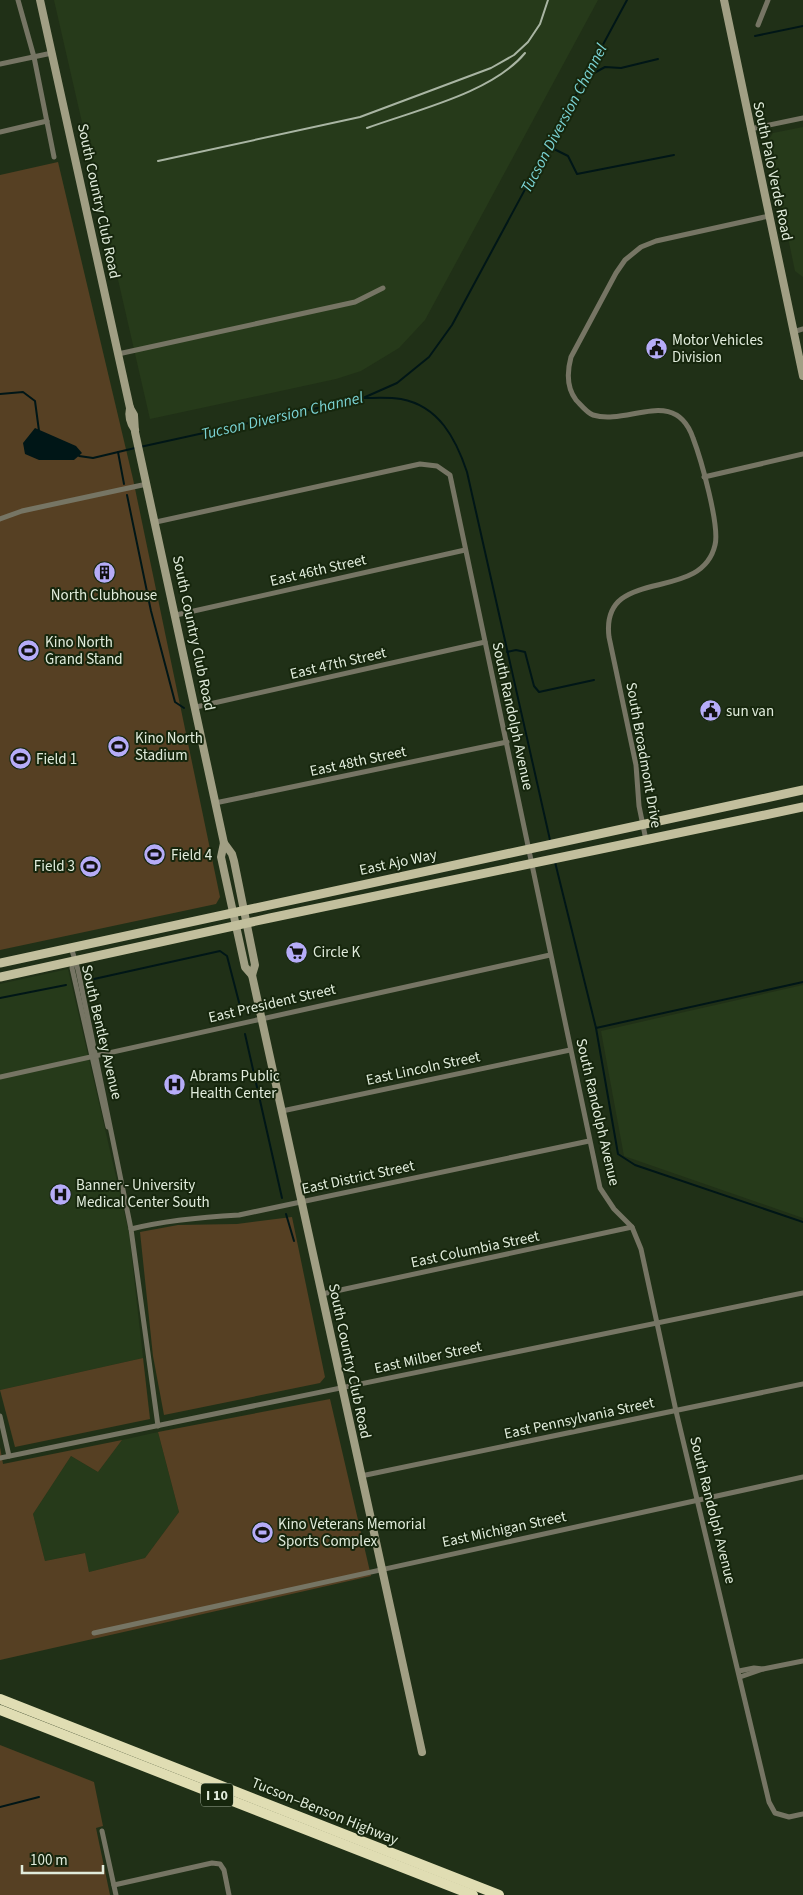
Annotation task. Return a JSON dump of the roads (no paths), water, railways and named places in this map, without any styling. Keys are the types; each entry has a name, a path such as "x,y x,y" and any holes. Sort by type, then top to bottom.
{"highway":[{"name":"Tucson–Benson Highway","path":"0,1699 499,1895"},
{"name":"Tucson–Benson Highway","path":"0,1710 473,1895"}],"main road":[{"name":"East Ajo Way","path":"0,963 803,790"},
{"name":"East Ajo Way","path":"0,976 803,807"},
{"path":"384,879 387,894"}],"street":[{"path":"18,0 34,57 54,157"},
{"name":"South Country Club Road","path":"40,0 130,408 128,414 130,424 135,431 156,522 215,803 224,843 232,854 244,909 256,965 252,975"},
{"name":"South Palo Verde Road","path":"724,0 803,376"},
{"path":"758,25 768,0"},
{"path":"0,64 52,53"},
{"path":"750,129 803,118"},
{"path":"0,132 47,122"},
{"name":"South Broadmont Drive","path":"646,840 638,798 636,765 610,642 608,623 615,606 628,594 641,588 691,577 709,560 714,548 716,534 704,476 690,429 680,418 666,410 646,410 610,417 592,414 573,396 567,371 571,357 624,260 641,247 656,241 768,216"},
{"path":"118,354 356,302 383,288"},
{"path":"793,332 803,329"},
{"path":"704,476 803,454"},
{"name":"South Randolph Avenue","path":"156,522 420,464 438,466 450,475 600,1188 614,1209 632,1228 641,1248 676,1411 769,1802 775,1813 789,1817 803,1814"},
{"path":"0,520 22,511 147,484"},
{"name":"East 46th Street","path":"176,615 465,550"},
{"name":"East 47th Street","path":"196,707 485,642"},
{"name":"East 48th Street","path":"215,803 507,742"},
{"name":"South Country Club Road","path":"224,843 221,857 245,967 252,975 262,1018 422,1752"},
{"name":"South Bentley Avenue","path":"70,947 73,960 72,968 94,1057 131,1229 158,1426"},
{"name":"East President Street","path":"0,1077 550,955"},
{"name":"East Lincoln Street","path":"282,1110 570,1050"},
{"name":"East District Street","path":"131,1229 158,1222 240,1215 589,1141"},
{"name":"East Columbia Street","path":"322,1294 632,1228"},
{"name":"East Milber Street","path":"0,1458 803,1293"},
{"name":"East Pennsylvania Street","path":"361,1476 803,1384"},
{"path":"0,1416 9,1456"},
{"name":"East Michigan Street","path":"94,1633 803,1477"},
{"path":"740,1677 763,1669 803,1661"},
{"path":"739,1671 754,1668 763,1669"},
{"path":"102,1831 116,1895"},
{"path":"114,1885 212,1863 220,1864 224,1870 229,1895"}],"waterway":[{"name":"Tucson Diversion Channel","path":"140,447 363,398 397,383 429,357 452,325 627,0"},
{"path":"755,36 803,26"},
{"path":"585,78 605,67 621,68 658,59"},
{"path":"548,146 568,156 577,174 674,155"},
{"name":"Tucson Diversion Channel","path":"0,394 23,392 35,401 39,431"},
{"path":"363,398 401,399 426,409 436,416 444,426 463,460 550,840"},
{"name":"Tucson Diversion Channel","path":"79,456 93,458 135,448"},
{"path":"118,452 124,484"},
{"path":"127,495 151,611 175,702 184,708"},
{"path":"507,652 516,650 525,652 534,686 539,692 594,680"},
{"path":"555,862 596,1028 803,982"},
{"path":"94,979 220,951 227,956 241,1010"},
{"path":"0,998 66,985"},
{"path":"596,1028 618,1154 635,1165 803,1222"},
{"path":"245,1034 282,1198"},
{"path":"286,1214 294,1241"},
{"path":"0,1807 39,1797"}],"railway":[{"path":"158,161 360,117 491,68 514,55 528,42 540,24 548,0"},
{"path":"367,128 473,90 511,67 525,53"}],"place":[{"name":"Motor Vehicles Division","path":"656,349"},
{"name":"North Clubhouse","path":"104,572"},
{"name":"Kino North Grand Stand","path":"29,651"},
{"name":"sun van","path":"710,711"},
{"name":"Kino North Stadium","path":"119,747"},
{"name":"Field 1","path":"20,759"},
{"name":"Field 4","path":"155,855"},
{"name":"Field 3","path":"91,866"},
{"name":"Circle K","path":"297,952"},
{"name":"Abrams Public Health Center","path":"174,1085"},
{"name":"Banner - University Medical Center South","path":"60,1194"},
{"name":"Kino Veterans Memorial Sports Complex","path":"262,1533"}]}
